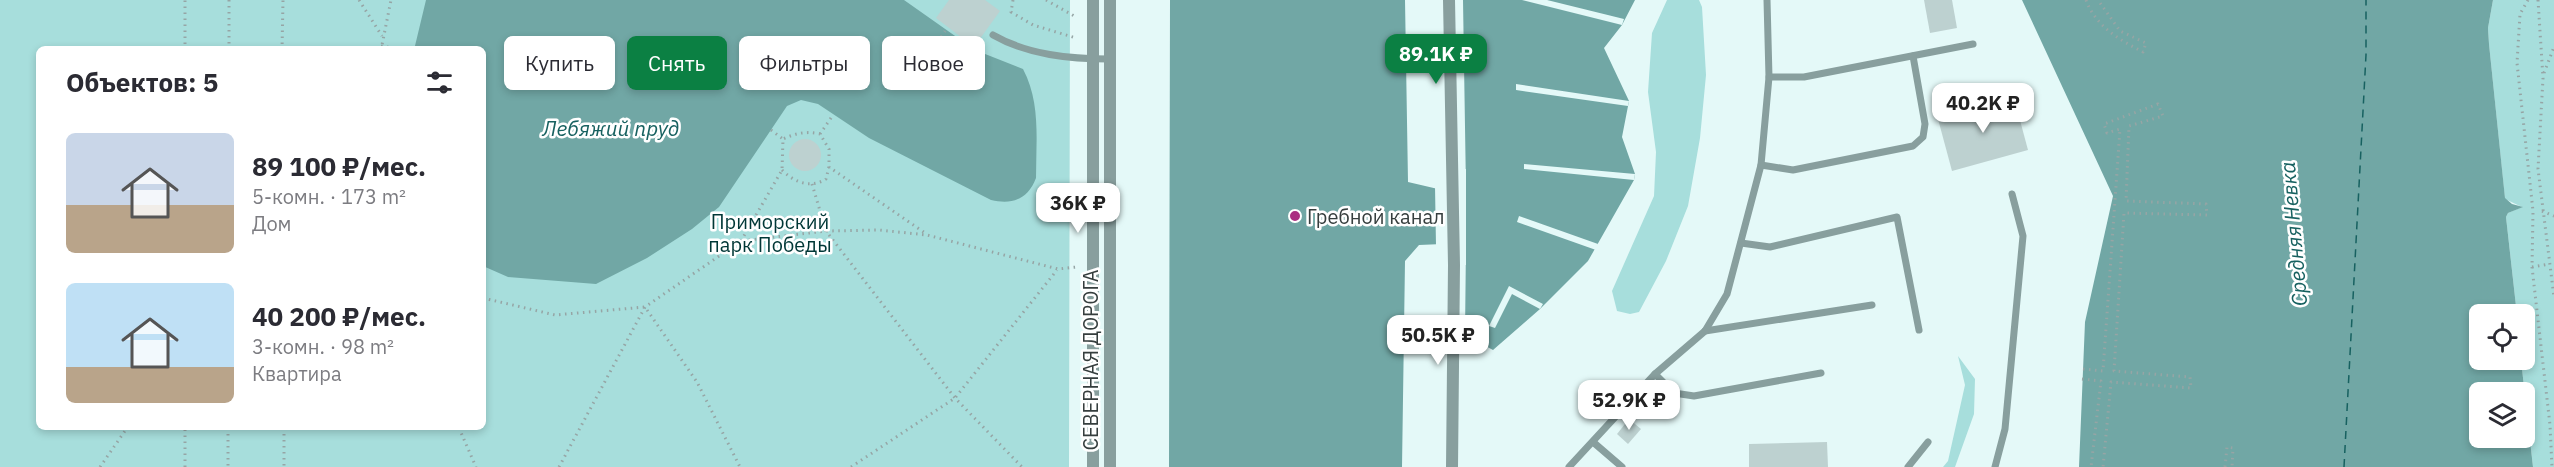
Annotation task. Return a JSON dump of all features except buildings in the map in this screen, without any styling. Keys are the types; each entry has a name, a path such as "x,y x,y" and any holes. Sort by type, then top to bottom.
{"street":[{"name":"СЕВЕРНАЯ ДОРОГА","path":"1093,0 1093,467"},
{"name":"СЕВЕРНАЯ ДОРОГА","path":"1110,0 1110,467"},
{"path":"1449,0 1454,265 1452,467"}],"lane":[{"path":"1569,467 1655,374 1705,332 1727,294 1761,165 1769,77 1767,0"},
{"path":"993,35 1016,48 1093,59 1110,59"},
{"path":"1769,77 1804,77 1973,44"},
{"path":"1761,165 1793,170 1913,146 1923,137 1925,124 1913,56"},
{"path":"1995,467 2005,429 2023,236 2012,194"},
{"path":"1741,243 1770,247 1897,217 1919,330"},
{"path":"1705,332 1872,305"},
{"path":"1655,374 1674,393 1694,396 1821,373"},
{"path":"1593,442 1622,467"},
{"path":"1908,467 1928,442"}],"path":[{"path":"185,46 186,0"},
{"path":"229,0 229,46"},
{"path":"282,46 283,0"},
{"path":"359,0 382,36"},
{"path":"381,46 392,0"},
{"path":"1013,0 1011,12 1026,21 1076,38"},
{"path":"1046,0 1076,17"},
{"path":"2086,0 2089,8 2112,36 2144,52 2146,43 2120,31 2098,0"},
{"path":"2528,0 2520,14 2517,63 2533,211 2532,267 2550,425 2552,467"},
{"path":"2538,0 2543,78 2538,169 2554,297"},
{"path":"942,36 945,31"},
{"path":"2543,78 2547,59 2554,47"},
{"path":"2083,369 2103,371 2120,129 2107,133 2104,124 2158,104 2163,116 2129,126 2126,201 2206,204 2206,215 2124,213 2114,371 2190,376 2191,388 2111,382 2103,467"},
{"path":"820,134 833,115"},
{"path":"771,130 783,139"},
{"path":"783,139 795,133 820,134"},
{"path":"782,170 789,178 812,184 826,179 829,149 820,134"},
{"path":"559,467 645,307 741,241 782,170 783,139"},
{"path":"829,167 927,235"},
{"path":"812,184 826,231 955,398 1022,467"},
{"path":"2542,211 2554,216"},
{"path":"741,241 826,231 879,230 927,235 1058,269 1077,267"},
{"path":"2532,267 2549,264"},
{"path":"851,467 955,398 1058,269"},
{"path":"486,299 555,315 645,307"},
{"path":"645,307 697,382 740,467"},
{"path":"2082,379 2101,381 2091,467"},
{"path":"100,467 126,430"},
{"path":"185,430 185,467"},
{"path":"228,430 228,467"},
{"path":"284,430 284,467"},
{"path":"460,430 476,467"},
{"path":"2225,467 2226,447 2233,448 2232,467"}],"green space":[{"name":"Приморский парк Победы","path":"0,0 1070,0 1069,467 0,467"},
{"path":"1667,0 1699,0 1702,7 1706,75 1700,138 1688,206 1666,261 1639,312 1630,314 1617,311 1612,291 1654,196 1656,152 1648,92 1652,33"},
{"path":"2493,0 2554,0 2554,467 2533,467 2531,448 2535,448 2535,382 2523,382 2522,370 2535,370 2535,304 2516,304 2506,217 2508,213 2522,207 2505,199 2488,28"},
{"path":"1958,356 1975,379 1974,414 1955,467 1943,467 1948,461 1965,385"}],"water":[{"name":"Лебяжий пруд","path":"426,0 904,0 955,36 882,36 882,90 985,90 985,54 1023,69 1033,95 1035,109 1036,178 1029,191 1019,199 1006,202 991,200 869,138 818,104 801,100 787,106 719,207 692,229 647,258 596,284 508,277 486,267 486,46 415,46"},
{"name":"Гребной канал","path":"1170,0 1405,0 1408,182 1438,189 1466,190 1463,0 1635,0 1622,25 1604,48 1629,101 1622,137 1635,174 1634,180 1588,261 1540,309 1493,350 1465,335 1466,243 1419,245 1405,261 1402,467 1169,467"},
{"name":"Средняя Невка","path":"2022,0 2493,0 2488,28 2505,198 2512,204 2523,207 2508,213 2506,217 2516,304 2469,304 2469,370 2522,370 2523,382 2469,382 2469,448 2531,448 2533,467 2079,467 2085,322 2113,196"}],"pier":[{"path":"1522,0 1547,0 1624,19 1622,25"},
{"path":"1516,84 1629,101 1628,106 1516,90"},
{"path":"1524,164 1635,174 1634,180 1524,169"},
{"path":"1463,169 1466,169 1466,265 1463,265 1463,246 1436,246 1435,186 1463,187"},
{"path":"1519,216 1598,244 1596,250 1517,222"},
{"path":"1509,286 1543,304 1540,309 1512,294 1495,328 1489,326"}],"ferry route":[{"path":"2344,467 2366,55 2366,0"}],"place":[{"name":"Гребной канал","path":"1295,216"}]}
